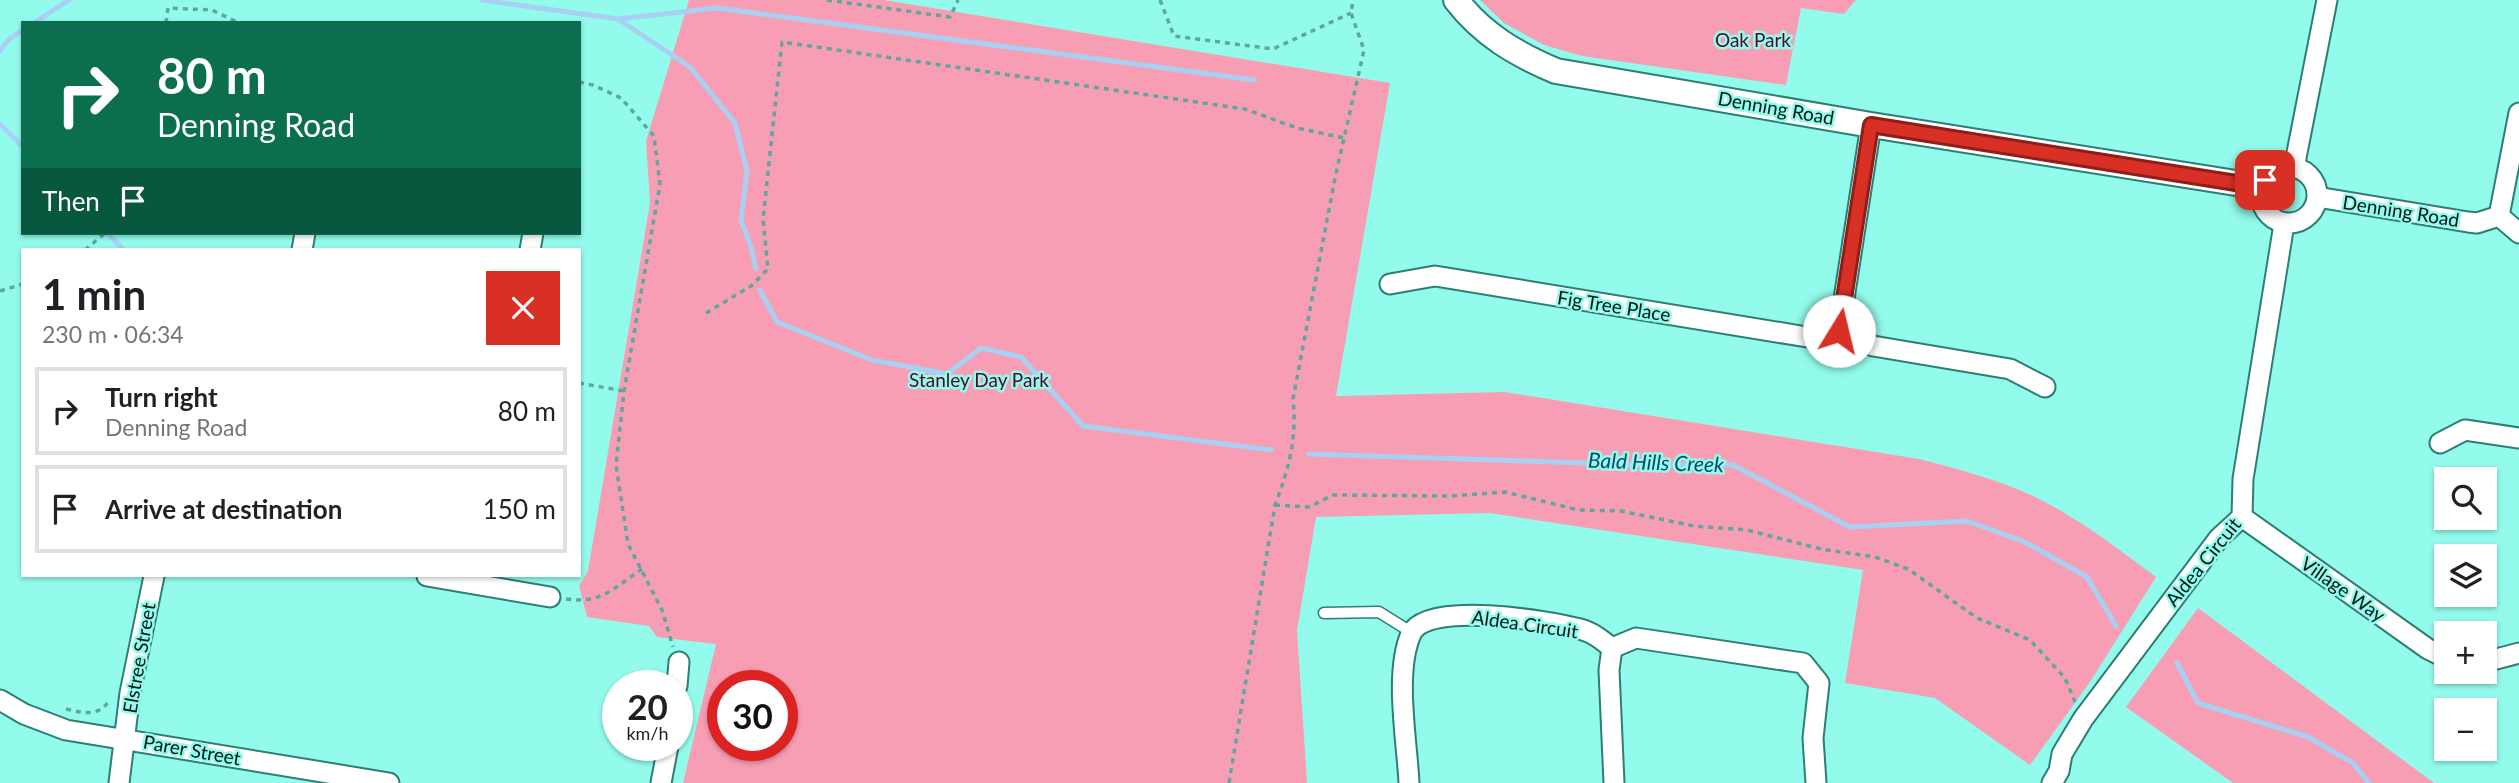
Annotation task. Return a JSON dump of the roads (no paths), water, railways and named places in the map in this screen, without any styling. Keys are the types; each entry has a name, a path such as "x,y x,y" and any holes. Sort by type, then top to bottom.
{"street":[{"path":"2284,224 2267,215 2260,197 2261,187 2270,174 2278,169 2294,168 2327,0"},
{"name":"Denning Road","path":"1464,10 1517,54 1556,71 1871,125 2261,187"},
{"path":"2519,113 2499,216 2519,233"},
{"path":"1871,125 1839,331 1873,346 2010,369 2045,387"},
{"name":"Denning Road","path":"2284,224 2302,220 2310,215 2317,197 2313,181 2302,170 2294,168"},
{"name":"Denning Road","path":"2317,197 2477,223 2499,216"},
{"name":"Aldea Circuit","path":"2055,782 2062,754 2083,719 2218,538 2242,517 2243,479 2284,224"},
{"name":"Fig Tree Place","path":"1390,284 1435,276 1807,337 1839,331"},
{"path":"2440,443 2465,430 2519,438"},
{"name":"Village Way","path":"2242,517 2434,652"},
{"name":"Elstree Street","path":"120,783 130,693 154,577"},
{"path":"433,577 550,597"},
{"name":"Aldea Circuit","path":"1411,632 1428,619 1477,613 1581,629 1612,648"},
{"path":"1409,783 1402,665 1411,632"},
{"path":"1614,783 1609,670 1612,648 1636,638 1803,663 1819,683 1813,738 1816,783"},
{"path":"2497,659 2519,653"},
{"path":"678,670 679,662"},
{"name":"Parer Street","path":"0,701 34,719 66,730 389,783"},
{"path":"661,783 665,761"}],"lane":[{"path":"1324,613 1379,612 1411,632"}],"waterway":[{"name":"Bald Hills Creek","path":"37,21 69,0"},
{"name":"Bald Hills Creek","path":"482,0 618,19 690,67 735,123 747,171 741,220 756,269"},
{"path":"618,19 717,8 1254,80"},
{"name":"Bald Hills Creek","path":"0,51 8,40 21,31"},
{"path":"0,124 21,145"},
{"path":"109,235 122,248"},
{"name":"Bald Hills Creek","path":"760,290 777,322 872,360 947,374 981,348 1021,357 1083,426 1271,450"},
{"name":"Bald Hills Creek","path":"1309,454 1647,465 1733,465 1850,527 1967,521 2025,542 2087,577 2116,626"},
{"name":"Bald Hills Creek","path":"2177,663 2198,703 2308,737 2353,763 2369,783"}],"park label":[{"name":"Oak Park","path":"1753,40"},
{"name":"Stanley Day Park","path":"979,380"}]}
